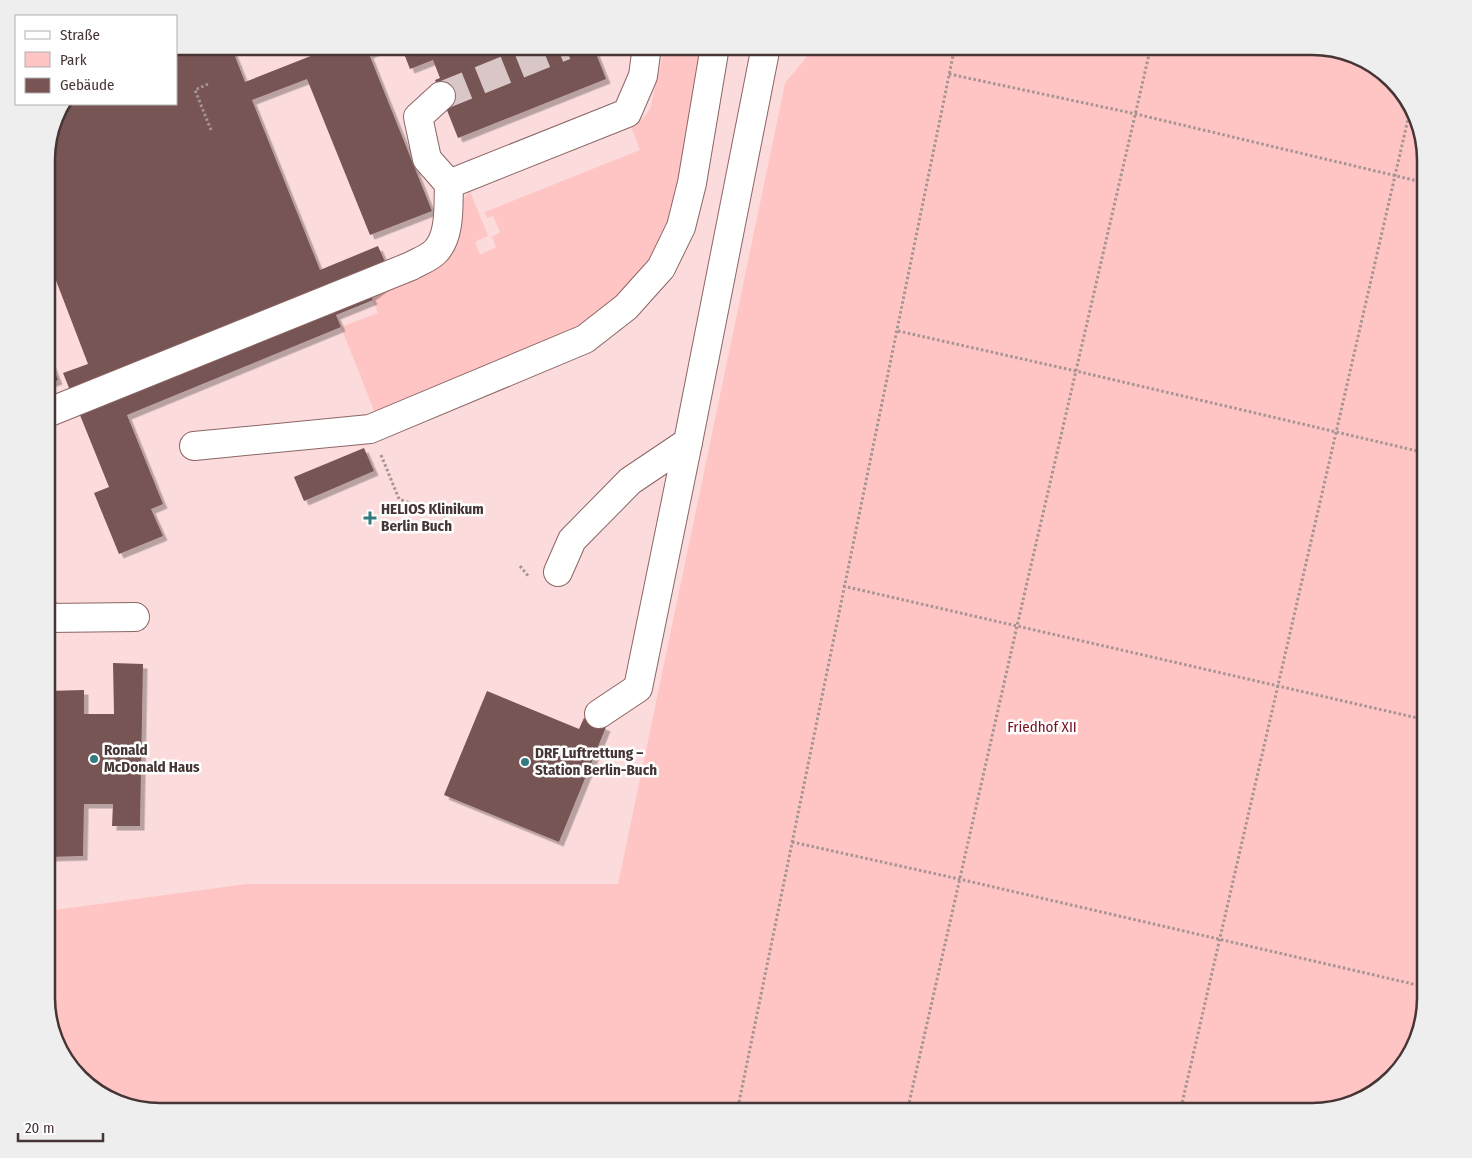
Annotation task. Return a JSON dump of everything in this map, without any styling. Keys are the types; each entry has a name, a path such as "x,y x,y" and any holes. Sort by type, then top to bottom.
{"lane":[{"path":"449,184 627,113 642,76 646,55"},
{"path":"194,446 370,428 585,339 626,307 661,268 681,227 692,183 713,55"},
{"path":"599,714 638,688 764,55"},
{"path":"55,409 411,266 434,253 441,243 447,224 449,184 427,158 418,117 441,96"},
{"path":"558,572 572,540 630,481 688,442"},
{"path":"55,618 135,617"}],"path":[{"path":"739,1103 953,55"},
{"path":"909,1103 1149,55"},
{"path":"949,74 1136,114 1417,181"},
{"path":"208,84 195,90 211,130"},
{"path":"1182,1103 1408,118"},
{"path":"898,331 1417,451"},
{"path":"380,451 400,499 445,516"},
{"path":"520,566 531,579"},
{"path":"843,586 1417,718"},
{"path":"792,842 1220,938 1417,985"}],"shaded area":[{"name":"HELIOS Klinikum Berlin Buch","path":"178,55 808,55 785,83 618,884 246,884 55,910 55,153 63,120 71,105 178,105"}],"green space":[{"path":"663,55 703,55 672,216 650,260 623,292 572,330 375,413 341,327 378,313 371,296 422,276 445,261 454,251 459,240 461,201 470,191 488,236 475,242 480,255 496,247 492,237 500,232 493,216 487,218 485,212 640,150 631,126 643,118 650,109"},
{"name":"Friedhof XII","path":"808,55 1319,55 1333,57 1365,69 1386,86 1406,113 1415,139 1417,160 1417,998 1411,1032 1406,1045 1395,1062 1376,1081 1359,1092 1333,1101 1312,1103 160,1103 139,1101 107,1089 81,1067 69,1051 57,1019 55,1005 55,910 246,884 618,884 785,83"}],"building":[{"path":"178,55 234,55 245,82 313,55 369,55 432,211 370,235 307,79 252,100 320,270 378,246 393,280 371,296 373,300 336,315 341,327 127,415 163,504 151,509 163,536 119,554 94,493 109,487 63,373 88,364 55,278 55,153 63,120 71,105 178,105"},
{"path":"405,55 597,55 606,79 458,138 435,80 440,78 433,60 410,69"},
{"path":"364,448 374,471 304,501 294,477"},
{"name":"Ronald McDonald Haus","path":"113,663 143,664 140,826 112,826 113,804 84,804 83,856 55,857 55,691 84,690 84,714 114,714"},
{"name":"DRF Luftrettung – Station Berlin-Buch","path":"487,691 579,729 584,718 606,727 559,842 444,795"}],"tunnel":[{"path":"441,96 543,55"}],"place":[{"name":"HELIOS Klinikum Berlin Buch","path":"370,518"},
{"name":"Ronald McDonald Haus","path":"94,759"},
{"name":"DRF Luftrettung – Station Berlin-Buch","path":"525,762"}]}
